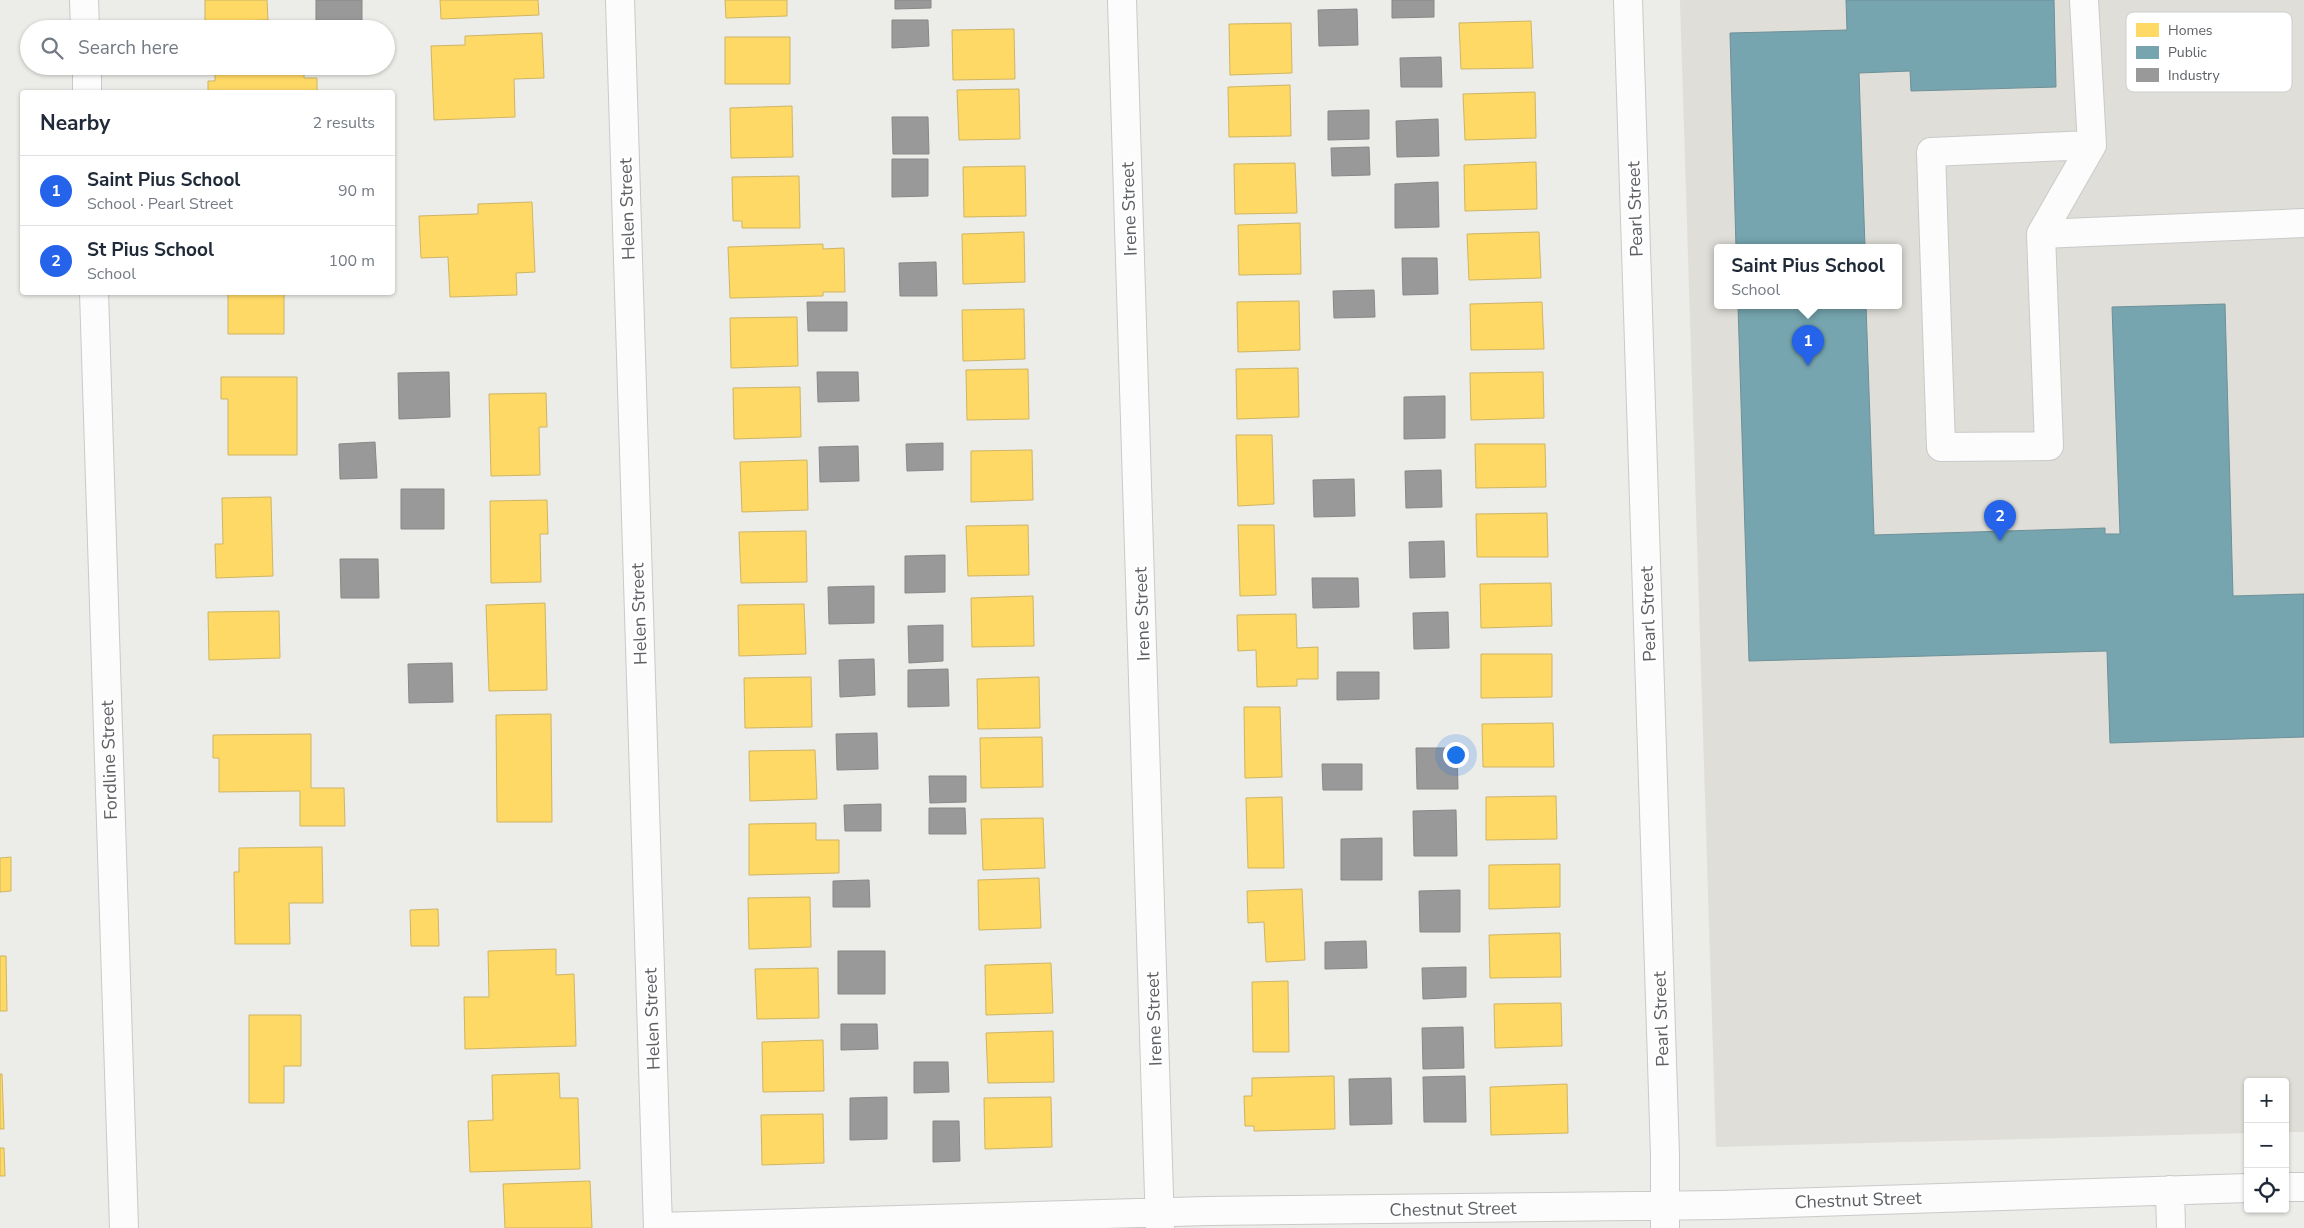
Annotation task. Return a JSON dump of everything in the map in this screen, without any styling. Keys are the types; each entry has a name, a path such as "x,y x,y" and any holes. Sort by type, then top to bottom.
{"street":[{"path":"84,0 85,20"},
{"name":"Helen Street","path":"620,0 658,1227"},
{"name":"Irene Street","path":"1122,0 1160,1221"},
{"name":"Pearl Street","path":"1628,0 1665,1217"},
{"path":"2084,0 2092,146 2041,234 2049,446 1942,448 1931,152 2092,146"},
{"path":"86,75 87,90"},
{"path":"2041,234 2304,223"},
{"name":"Fordline Street","path":"94,295 124,1228"},
{"path":"2289,1187 2304,1186"},
{"name":"Chestnut Street","path":"658,1227 1665,1217 2170,1190 2244,1188"},
{"path":"2170,1190 2171,1228"}],"shaded area":[{"path":"1680,0 2304,0 2304,1132 2289,1132 2289,1078 2244,1078 2244,1133 1716,1147"}],"building: Homes":[{"path":"205,0 267,0 268,20 205,20"},
{"path":"440,0 538,0 539,15 441,19"},
{"path":"725,0 787,0 787,16 726,18"},
{"path":"1531,21 1533,68 1461,69 1459,23"},
{"path":"1291,23 1292,73 1230,75 1229,24"},
{"path":"1014,29 1015,79 953,80 952,30"},
{"path":"542,33 544,78 514,79 515,117 434,120 431,46 465,45 465,36"},
{"path":"725,37 790,37 790,84 725,84"},
{"path":"215,75 304,75 304,78 317,78 317,90 208,90 208,81 215,81"},
{"path":"1290,85 1291,136 1229,137 1228,87"},
{"path":"1019,89 1020,139 959,140 957,90"},
{"path":"1535,92 1536,138 1465,140 1463,94"},
{"path":"792,106 793,157 731,158 730,108"},
{"path":"1536,162 1537,209 1465,211 1464,165"},
{"path":"1295,163 1297,213 1235,214 1234,164"},
{"path":"1025,166 1026,216 964,217 963,167"},
{"path":"799,176 800,228 742,228 742,221 733,221 732,177"},
{"path":"532,202 535,272 516,273 517,295 450,297 448,257 421,258 419,216 478,214 478,204"},
{"path":"1300,223 1301,274 1239,275 1238,225"},
{"path":"1024,232 1025,282 963,284 962,234"},
{"path":"1539,232 1541,278 1469,280 1467,234"},
{"path":"823,244 823,249 844,248 845,292 823,292 823,296 730,298 728,247"},
{"path":"228,295 284,295 284,334 228,334"},
{"path":"1299,301 1300,350 1238,352 1237,302"},
{"path":"1542,302 1544,349 1471,350 1470,304"},
{"path":"1024,309 1025,359 963,361 962,310"},
{"path":"797,317 798,366 731,368 730,318"},
{"path":"1298,368 1299,417 1237,419 1236,369"},
{"path":"1028,369 1029,419 967,420 966,370"},
{"path":"1543,372 1544,418 1471,420 1470,373"},
{"path":"221,377 297,377 297,455 228,455 228,399 221,399"},
{"path":"800,387 801,437 734,439 733,388"},
{"path":"546,393 547,427 539,427 540,475 491,476 489,394"},
{"path":"1236,435 1272,435 1274,504 1238,506"},
{"path":"1475,444 1545,444 1546,487 1476,488"},
{"path":"1032,450 1033,500 971,502 971,451"},
{"path":"807,460 808,510 742,512 740,462"},
{"path":"271,497 273,576 216,578 215,544 223,544 222,498"},
{"path":"547,500 548,534 540,534 541,582 491,583 490,501"},
{"path":"1547,513 1548,557 1477,557 1476,514"},
{"path":"1028,525 1029,575 968,576 966,526"},
{"path":"1238,525 1274,525 1276,595 1240,596"},
{"path":"806,531 807,582 741,583 739,532"},
{"path":"1551,583 1552,626 1481,628 1480,584"},
{"path":"1033,596 1034,646 972,647 971,598"},
{"path":"545,603 547,690 489,691 486,605"},
{"path":"804,604 806,654 739,656 738,605"},
{"path":"279,611 280,658 209,660 208,612"},
{"path":"1296,614 1297,648 1318,647 1318,679 1297,679 1297,686 1257,687 1256,650 1238,651 1237,615"},
{"path":"1481,654 1552,654 1552,697 1481,698"},
{"path":"811,677 812,727 745,728 744,678"},
{"path":"1039,677 1040,728 978,729 977,679"},
{"path":"1244,707 1280,707 1282,777 1245,778"},
{"path":"551,714 552,822 497,822 496,715"},
{"path":"1553,723 1554,767 1483,767 1482,724"},
{"path":"311,734 311,788 344,788 345,826 300,826 300,791 219,792 219,758 213,758 213,735"},
{"path":"1042,737 1043,787 981,788 980,738"},
{"path":"815,750 817,799 750,801 749,751"},
{"path":"1556,796 1557,839 1486,840 1486,797"},
{"path":"1282,797 1284,868 1248,868 1246,798"},
{"path":"1043,818 1045,868 983,870 981,819"},
{"path":"816,823 816,840 839,840 839,873 749,875 749,824"},
{"path":"322,847 323,903 289,903 290,944 235,944 234,872 239,872 239,848"},
{"path":"11,857 11,891 0,892 0,858"},
{"path":"1560,864 1560,907 1489,909 1489,865"},
{"path":"1039,878 1041,928 979,930 978,880"},
{"path":"1302,889 1305,960 1266,962 1264,922 1248,923 1247,891"},
{"path":"810,897 811,947 749,949 748,898"},
{"path":"438,909 439,946 411,946 410,910"},
{"path":"1560,933 1561,977 1490,978 1489,935"},
{"path":"556,949 556,975 574,974 576,1046 465,1049 464,997 489,997 488,951"},
{"path":"0,956 6,956 7,1011 0,1011"},
{"path":"1051,963 1053,1013 986,1015 985,965"},
{"path":"818,968 819,1018 757,1019 755,969"},
{"path":"1288,981 1289,1052 1253,1052 1252,982"},
{"path":"1561,1003 1562,1046 1495,1048 1494,1004"},
{"path":"249,1015 301,1015 301,1066 284,1066 284,1103 249,1103"},
{"path":"1053,1031 1054,1082 988,1083 986,1033"},
{"path":"823,1040 824,1091 763,1092 762,1042"},
{"path":"559,1073 560,1098 578,1098 580,1169 470,1172 468,1121 493,1120 492,1075"},
{"path":"0,1074 2,1074 4,1129 0,1129"},
{"path":"1334,1076 1335,1129 1254,1131 1254,1126 1245,1126 1244,1096 1252,1096 1252,1078"},
{"path":"1567,1084 1568,1133 1491,1135 1490,1087"},
{"path":"1051,1097 1052,1147 985,1149 984,1098"},
{"path":"823,1114 824,1163 762,1165 761,1115"},
{"path":"0,1148 4,1148 5,1176 0,1176"},
{"path":"590,1181 592,1228 505,1228 503,1184"}],"building: Public":[{"path":"1846,0 2054,0 2056,87 1911,91 1910,71 1859,73 1865,244 1736,244 1730,33 1847,30"},
{"path":"2225,304 2233,596 2304,594 2304,737 2110,743 2107,651 1749,661 1738,309 1866,309 1874,535 2105,528 2105,534 2120,534 2112,307"}],"building: Industry":[{"path":"316,0 362,0 362,20 316,20"},
{"path":"895,0 931,0 931,8 895,9"},
{"path":"1392,0 1434,0 1434,17 1392,18"},
{"path":"1357,9 1358,45 1319,46 1318,10"},
{"path":"892,20 928,20 929,46 892,48"},
{"path":"1441,57 1442,87 1401,87 1400,58"},
{"path":"1369,110 1369,139 1328,140 1328,111"},
{"path":"892,117 928,117 929,154 893,154"},
{"path":"1438,119 1439,156 1397,157 1396,121"},
{"path":"1369,147 1370,175 1332,176 1331,148"},
{"path":"892,159 928,159 928,196 892,197"},
{"path":"1438,182 1439,227 1395,228 1395,184"},
{"path":"1402,258 1437,258 1438,294 1403,295"},
{"path":"936,262 937,296 900,296 899,263"},
{"path":"1374,290 1375,317 1334,318 1333,291"},
{"path":"807,302 847,302 847,331 808,331"},
{"path":"449,372 450,417 399,419 398,373"},
{"path":"817,372 858,372 859,401 818,402"},
{"path":"1445,396 1445,438 1404,439 1404,397"},
{"path":"375,442 377,478 340,479 339,444"},
{"path":"943,443 943,470 907,471 906,444"},
{"path":"858,446 859,481 820,482 819,447"},
{"path":"1441,470 1442,507 1406,508 1405,471"},
{"path":"1354,479 1355,516 1314,517 1313,480"},
{"path":"401,489 444,489 444,529 401,529"},
{"path":"1444,541 1445,577 1410,578 1409,542"},
{"path":"945,555 945,592 905,593 905,556"},
{"path":"340,559 378,559 379,598 341,598"},
{"path":"1312,578 1358,578 1359,607 1313,608"},
{"path":"874,586 874,623 829,624 828,587"},
{"path":"1448,612 1449,648 1414,649 1413,613"},
{"path":"943,625 943,661 909,663 908,626"},
{"path":"874,659 875,695 840,697 839,660"},
{"path":"452,663 453,702 409,703 408,664"},
{"path":"948,669 949,706 908,707 908,670"},
{"path":"1337,672 1379,672 1379,699 1337,700"},
{"path":"877,733 878,769 837,770 836,734"},
{"path":"1416,748 1457,748 1458,789 1417,789"},
{"path":"1322,764 1362,764 1362,790 1323,790"},
{"path":"929,776 966,776 966,802 930,803"},
{"path":"881,804 881,831 845,831 844,805"},
{"path":"929,808 965,808 966,834 929,834"},
{"path":"1456,810 1457,856 1414,856 1413,811"},
{"path":"1382,838 1382,880 1341,880 1341,839"},
{"path":"869,880 870,907 833,907 833,881"},
{"path":"1460,890 1460,932 1420,932 1419,891"},
{"path":"1366,941 1367,968 1325,969 1325,942"},
{"path":"838,951 885,951 885,994 838,994"},
{"path":"1466,967 1466,997 1423,999 1422,968"},
{"path":"841,1024 877,1024 878,1049 841,1050"},
{"path":"1463,1027 1464,1068 1423,1069 1422,1028"},
{"path":"914,1062 948,1062 949,1092 914,1093"},
{"path":"1465,1076 1466,1122 1424,1122 1423,1077"},
{"path":"1391,1078 1392,1124 1350,1125 1349,1079"},
{"path":"887,1097 887,1139 850,1140 850,1098"},
{"path":"933,1121 959,1121 960,1161 933,1162"}],"place":[{"name":"Saint Pius School","path":"1808,366"},
{"name":"St Pius School","path":"2000,541"}]}
